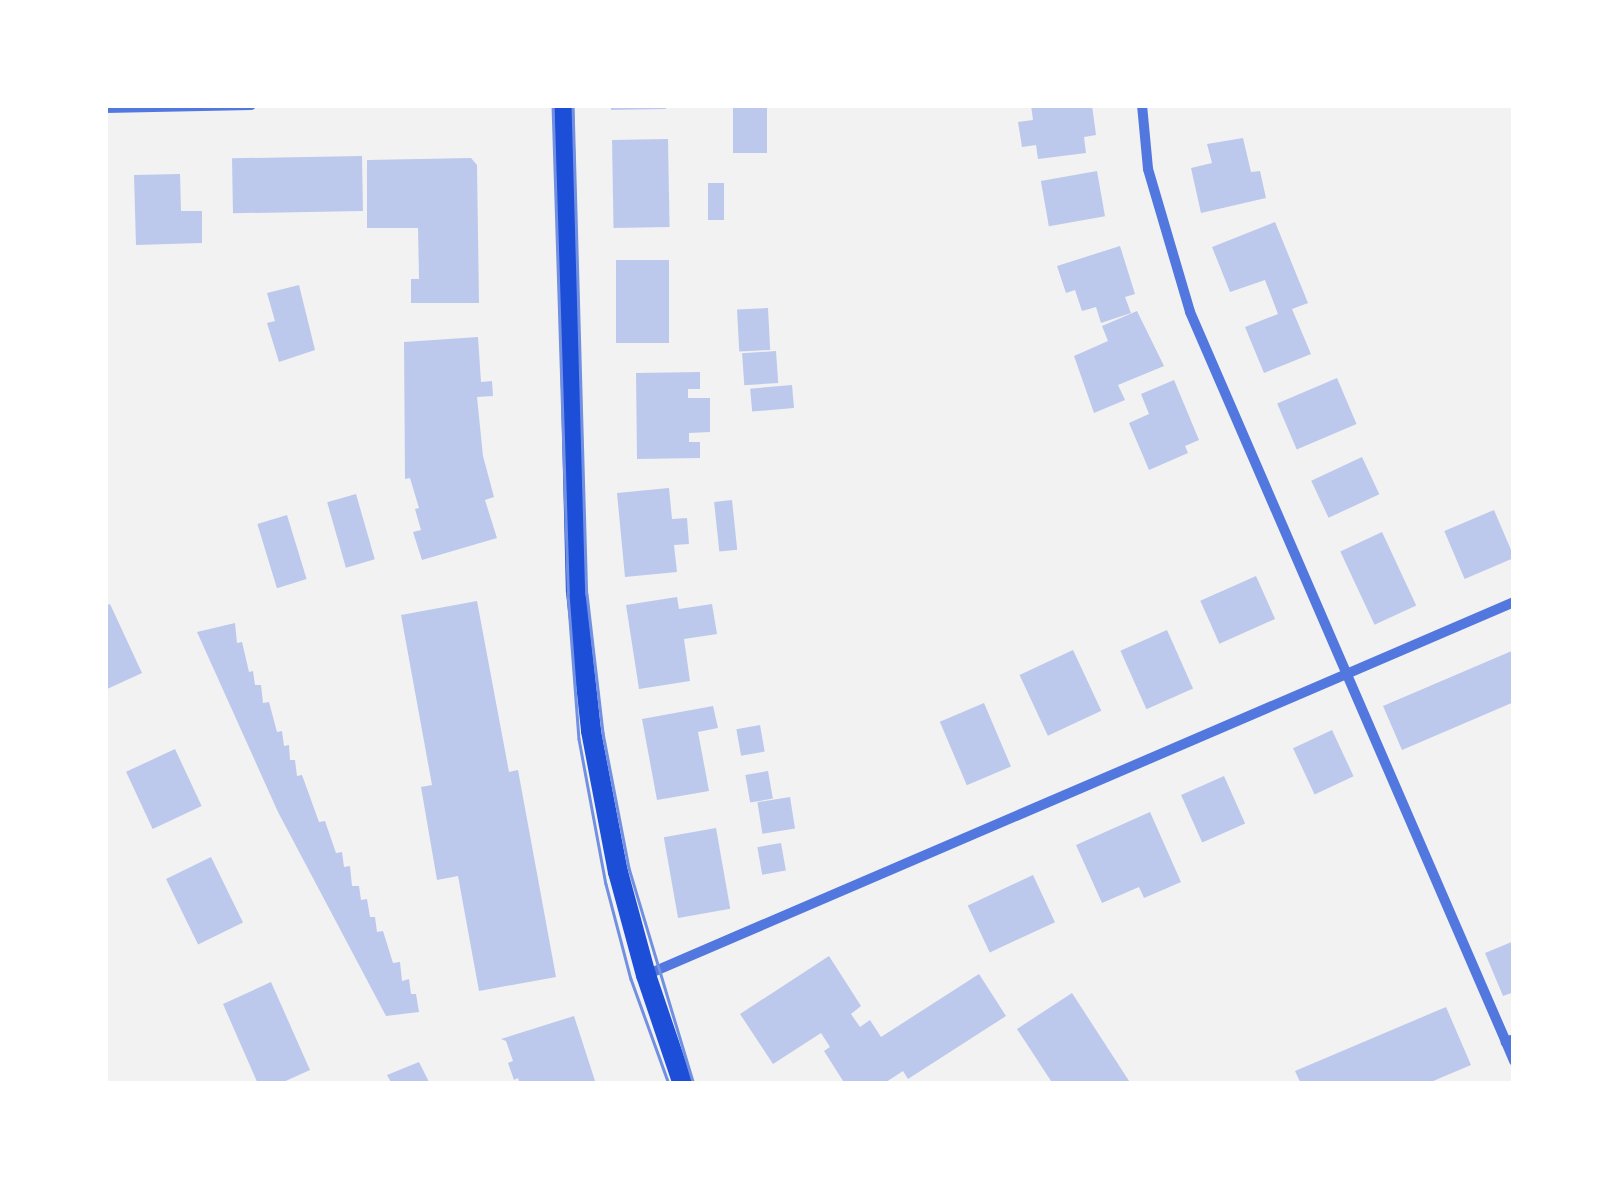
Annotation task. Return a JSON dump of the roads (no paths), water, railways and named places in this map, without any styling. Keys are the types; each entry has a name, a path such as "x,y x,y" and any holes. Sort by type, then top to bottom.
{"main road":[{"path":"564,105 576,592 591,731 618,872 646,975 684,1084"}],"street":[{"path":"105,108 250,105"},
{"path":"1142,105 1148,169 1190,312 1510,1041 1514,1062"},
{"path":"646,975 1514,602"}],"tram line":[{"path":"553,105 568,593 579,739 606,884 631,979 669,1084"},
{"path":"573,105 587,594 603,733 629,868 694,1084"}]}
